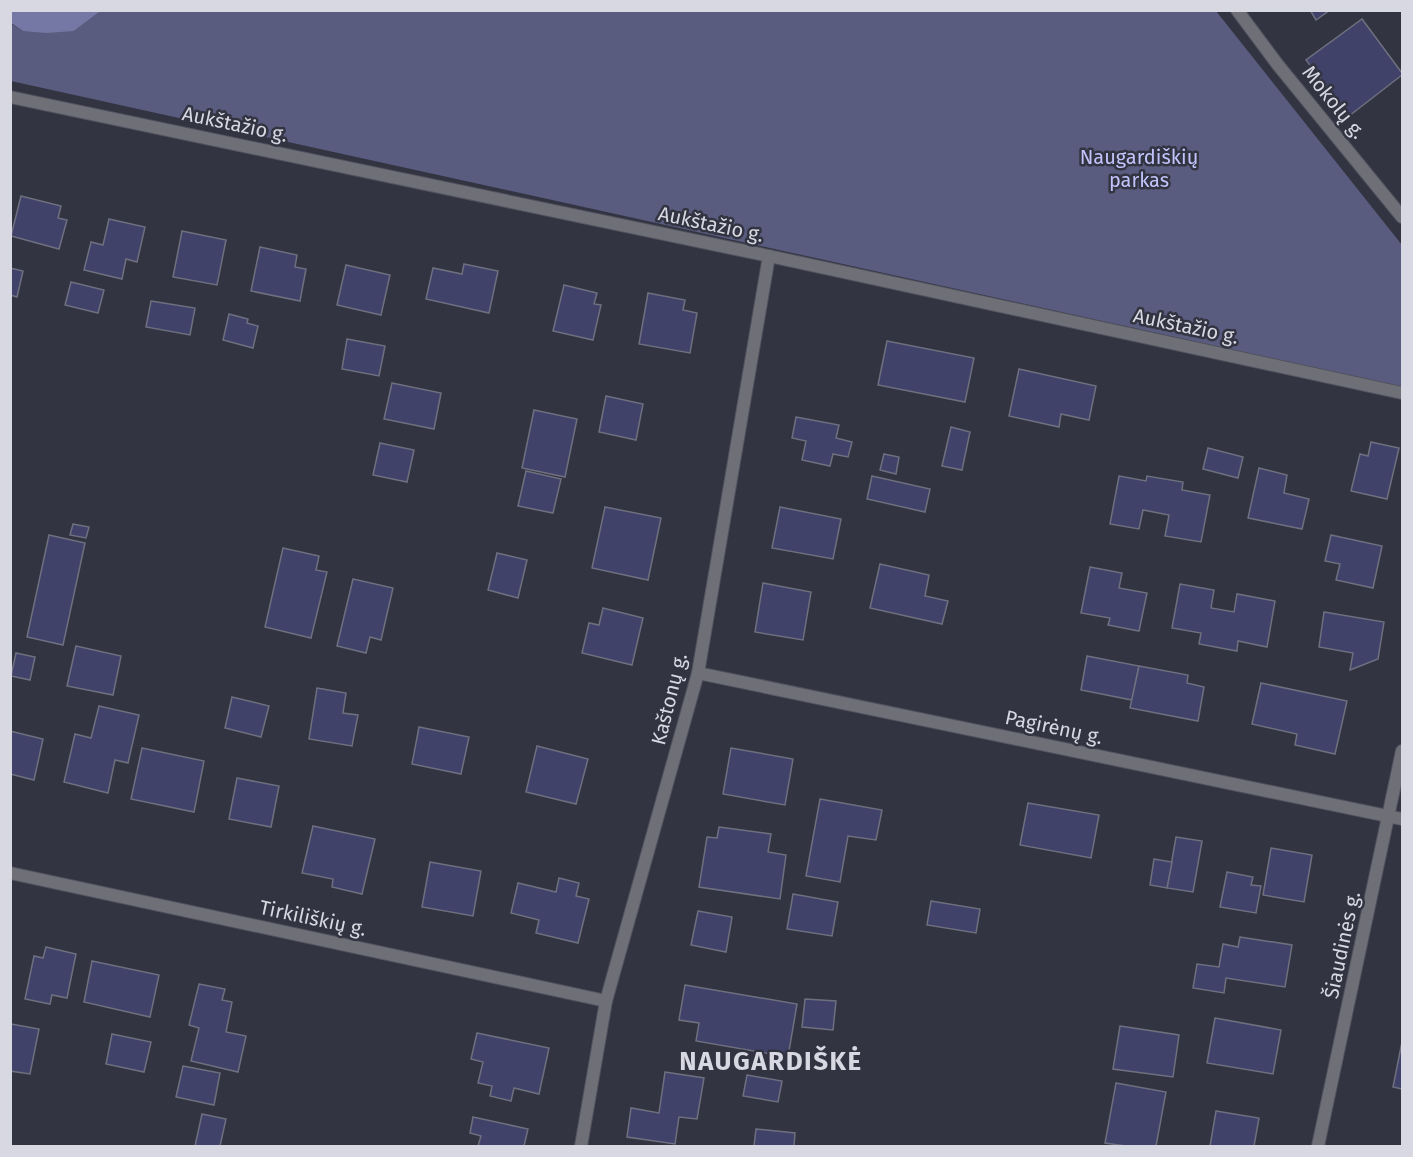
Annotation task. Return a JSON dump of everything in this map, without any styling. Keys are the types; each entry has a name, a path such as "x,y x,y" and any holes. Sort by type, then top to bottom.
{"street":[{"name":"Mokolų g.","path":"1238,10 1278,65 1402,217"},
{"name":"Aukštažio g.","path":"10,97 770,256 1402,393"},
{"name":"Kaštonų g.","path":"581,1146 606,1002 698,673 770,256"},
{"name":"Pagirėnų g.","path":"698,673 1402,819"},
{"name":"Šiaudinės g.","path":"1318,1146 1402,751"},
{"name":"Tirkiliškių g.","path":"10,873 606,1002"}],"green space":[{"name":"Naugardiškių parkas","path":"100,10 1216,11 1402,245 1402,387 11,81 10,23 23,31 74,31"}],"shaded area":[{"path":"10,11 100,11 74,31 46,33 23,31 11,23"}],"building":[{"path":"1310,10 1330,10 1316,20"},
{"path":"1362,19 1402,75 1349,116 1306,60"},
{"path":"21,196 61,206 58,218 67,220 59,249 11,236"},
{"path":"109,219 145,227 137,262 126,259 122,279 84,270 91,242 103,245"},
{"path":"182,231 226,240 217,285 173,277"},
{"path":"260,247 297,255 295,267 306,269 300,301 251,291"},
{"path":"464,264 498,271 489,313 426,299 433,268 462,274"},
{"path":"346,265 390,275 381,315 337,305"},
{"path":"10,268 23,271 17,297 10,295"},
{"path":"71,282 104,290 98,313 65,305"},
{"path":"564,285 597,293 594,304 601,305 593,340 553,331"},
{"path":"648,293 685,300 683,310 697,313 690,353 639,344"},
{"path":"151,301 195,308 190,335 146,327"},
{"path":"229,314 248,319 247,323 258,326 253,348 223,340"},
{"path":"347,339 385,346 379,376 342,369"},
{"path":"887,341 974,358 965,402 878,385"},
{"path":"1019,369 1096,386 1089,420 1061,414 1059,427 1009,416"},
{"path":"392,383 441,393 434,429 384,419"},
{"path":"606,396 643,404 636,440 599,432"},
{"path":"534,410 577,419 565,477 522,468"},
{"path":"796,417 839,425 836,438 852,442 848,457 833,454 830,466 802,460 806,441 792,438"},
{"path":"951,427 970,432 962,470 942,466"},
{"path":"1371,442 1399,448 1387,499 1351,491 1360,454 1368,456"},
{"path":"380,443 414,450 407,482 373,475"},
{"path":"1208,448 1243,457 1238,478 1203,469"},
{"path":"884,454 899,457 896,474 880,470"},
{"path":"1259,468 1287,475 1284,493 1309,499 1302,529 1248,518"},
{"path":"526,471 561,479 553,513 518,506"},
{"path":"872,476 930,489 925,512 867,499"},
{"path":"1119,476 1146,481 1147,476 1183,482 1182,490 1210,495 1201,542 1165,536 1169,515 1143,510 1139,529 1110,524"},
{"path":"605,507 661,518 648,580 592,568"},
{"path":"780,507 841,519 833,559 772,548"},
{"path":"73,524 89,527 86,538 70,535"},
{"path":"49,535 85,543 63,645 27,637"},
{"path":"1331,535 1382,546 1373,588 1336,580 1340,564 1325,561"},
{"path":"283,548 319,556 316,570 327,572 311,638 265,627"},
{"path":"497,553 527,560 518,598 488,590"},
{"path":"880,564 929,575 925,596 948,601 942,624 870,608"},
{"path":"1090,567 1122,573 1119,588 1147,593 1139,631 1108,625 1110,618 1081,613"},
{"path":"353,579 393,588 381,640 370,637 366,653 337,646"},
{"path":"763,583 811,592 803,640 755,632"},
{"path":"1180,584 1214,590 1211,608 1234,612 1237,594 1275,601 1267,647 1238,641 1237,651 1199,644 1201,633 1172,628"},
{"path":"603,608 643,618 632,665 582,653 589,623 599,625"},
{"path":"1324,612 1384,622 1378,659 1350,670 1353,653 1319,647"},
{"path":"76,646 121,656 113,695 67,686"},
{"path":"16,653 35,657 30,680 11,676"},
{"path":"1087,656 1139,666 1132,700 1081,690"},
{"path":"1139,666 1188,675 1187,683 1204,687 1198,721 1130,708"},
{"path":"1261,683 1347,701 1335,754 1295,745 1297,734 1252,724"},
{"path":"317,688 346,693 343,713 358,715 352,746 309,739"},
{"path":"232,697 269,706 261,737 225,728"},
{"path":"99,706 139,715 128,763 115,760 108,793 64,782 75,734 91,738"},
{"path":"419,727 469,737 461,774 412,764"},
{"path":"10,731 43,739 34,780 10,774"},
{"path":"537,746 588,759 576,804 526,792"},
{"path":"142,748 204,761 194,812 131,799"},
{"path":"731,748 793,759 785,805 723,794"},
{"path":"237,778 279,786 271,827 229,819"},
{"path":"820,799 882,810 876,840 848,836 840,882 806,876"},
{"path":"1028,803 1099,815 1091,858 1020,845"},
{"path":"313,826 375,839 362,894 332,887 333,879 302,873"},
{"path":"719,827 771,834 768,852 786,855 780,899 699,887 707,837 717,838"},
{"path":"1176,837 1202,841 1193,892 1167,888"},
{"path":"1271,848 1312,855 1304,902 1263,895"},
{"path":"1154,859 1172,862 1167,888 1150,885"},
{"path":"430,862 481,871 473,916 422,907"},
{"path":"1227,872 1253,877 1251,885 1261,886 1256,913 1220,907"},
{"path":"559,878 579,883 576,896 589,899 578,943 536,933 539,920 511,913 518,883 556,892"},
{"path":"793,894 838,902 832,936 787,929"},
{"path":"931,901 980,909 976,933 927,925"},
{"path":"698,911 732,917 726,952 691,945"},
{"path":"1240,937 1292,945 1285,987 1226,978 1224,993 1193,988 1197,964 1219,967 1223,944 1238,947"},
{"path":"46,947 76,954 67,998 52,995 50,1004 25,999 34,956 43,958"},
{"path":"92,961 159,975 150,1017 84,1002"},
{"path":"199,984 225,989 222,1000 232,1002 226,1032 246,1036 238,1072 191,1061 199,1028 189,1025"},
{"path":"685,985 797,1004 788,1057 696,1041 699,1023 679,1020"},
{"path":"805,999 836,1001 833,1030 802,1027"},
{"path":"1215,1018 1281,1030 1273,1074 1207,1063"},
{"path":"11,1024 39,1029 30,1074 10,1071"},
{"path":"1120,1026 1179,1035 1173,1077 1113,1069"},
{"path":"477,1033 549,1048 539,1094 514,1088 511,1101 490,1096 492,1086 478,1083 483,1062 471,1059"},
{"path":"112,1034 151,1042 144,1072 106,1064"},
{"path":"1402,1042 1402,1089 1393,1087"},
{"path":"183,1066 220,1073 214,1105 176,1097"},
{"path":"665,1072 704,1078 697,1119 679,1117 675,1144 627,1137 631,1108 659,1113"},
{"path":"747,1075 782,1081 778,1102 743,1096"},
{"path":"1116,1083 1166,1092 1156,1146 1105,1143"},
{"path":"1216,1111 1259,1118 1254,1146 1210,1146"},
{"path":"202,1114 226,1119 220,1146 195,1146"},
{"path":"473,1117 528,1129 524,1146 478,1146 481,1136 470,1133"},
{"path":"756,1129 795,1133 794,1146 754,1146"}],"district":[{"name":"NAUGARDIŠKĖ","path":"771,1061"}]}
